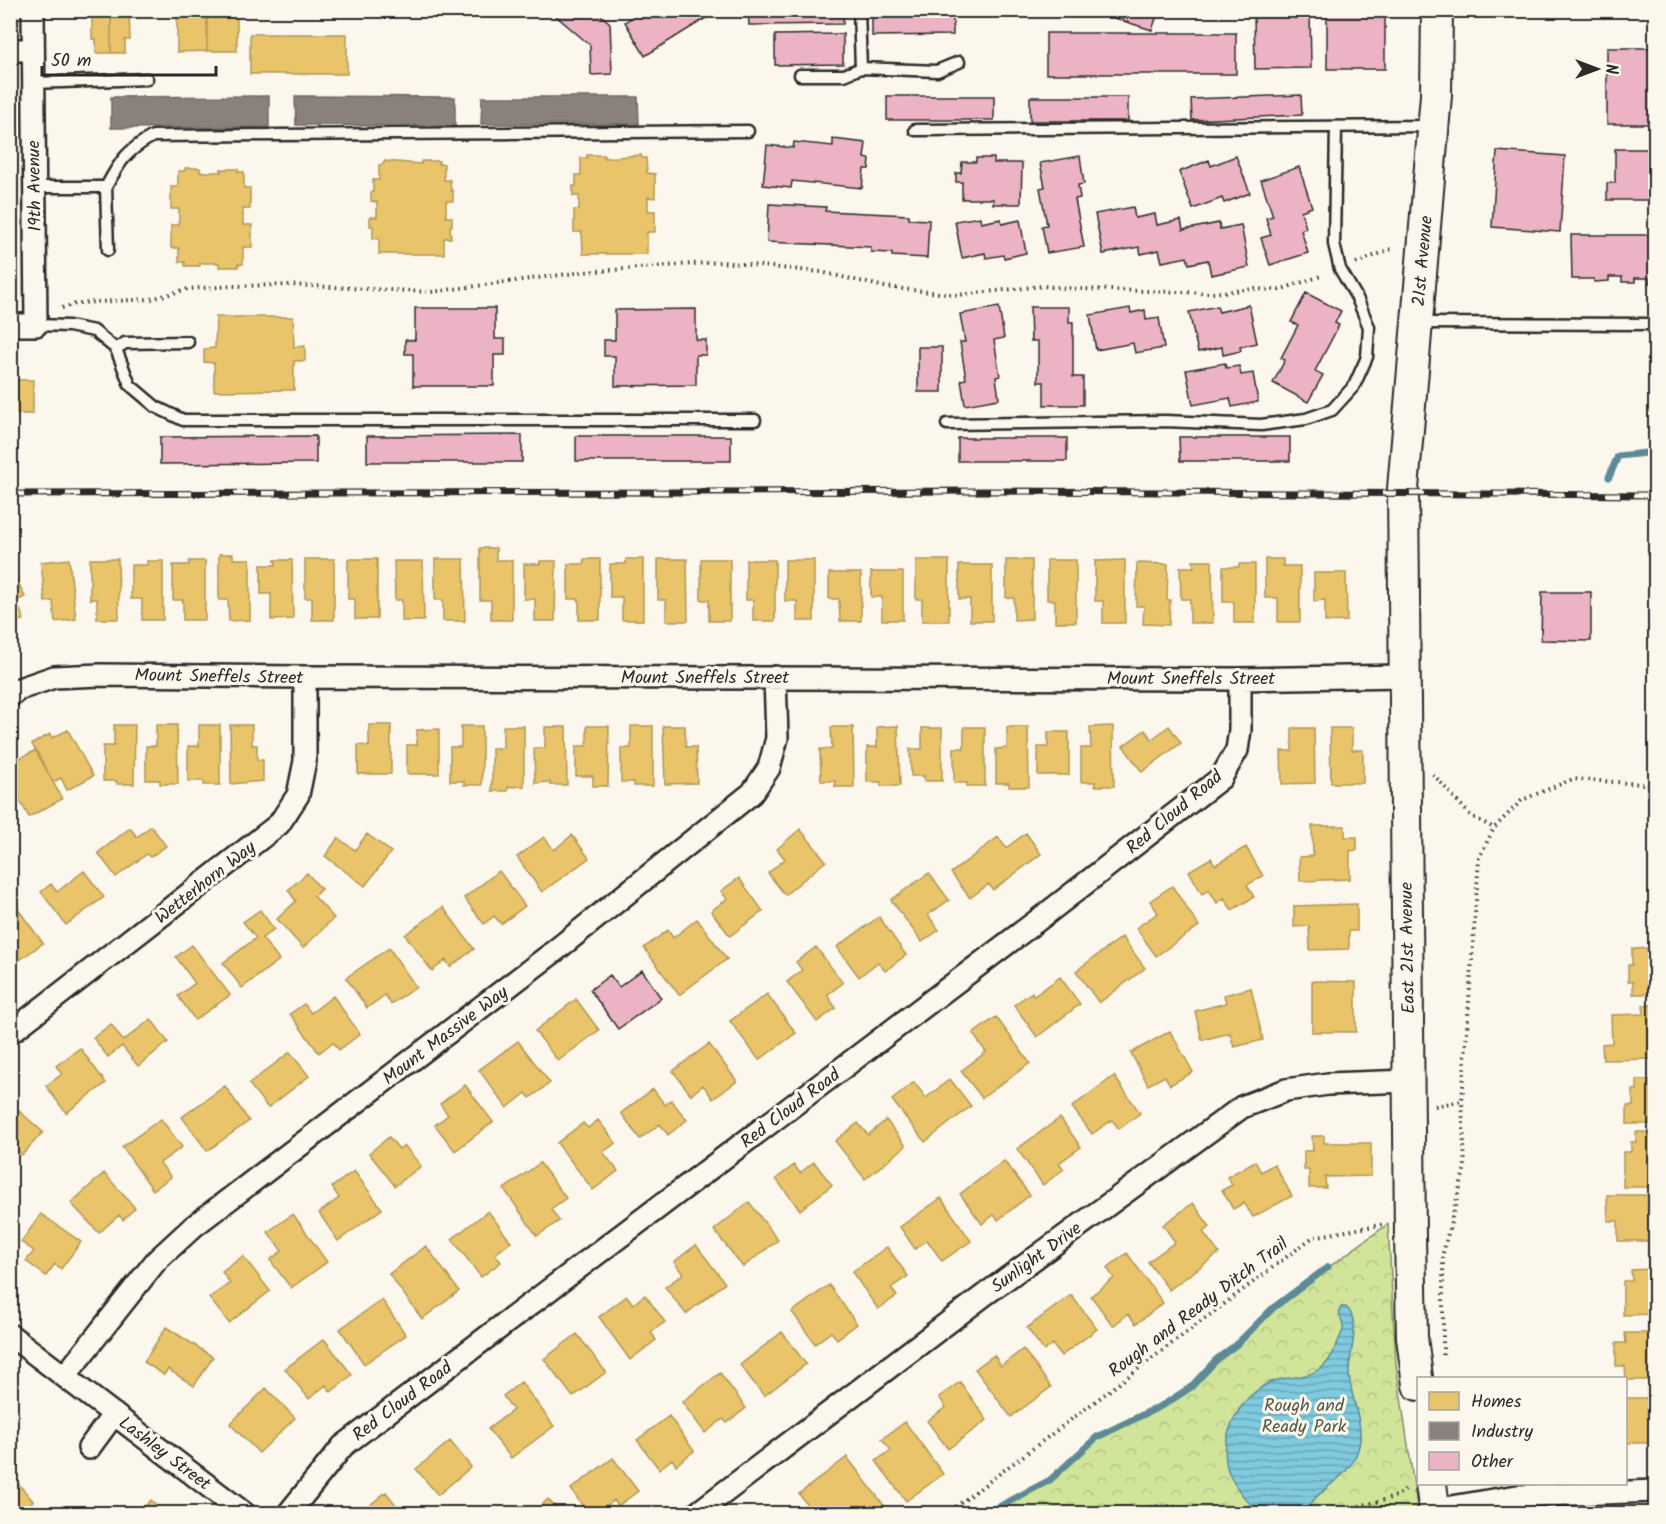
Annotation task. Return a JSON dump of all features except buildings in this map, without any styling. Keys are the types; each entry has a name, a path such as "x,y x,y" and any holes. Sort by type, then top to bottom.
{"street":[{"name":"19th Avenue","path":"33,10 36,325"},
{"name":"21st Avenue","path":"1403,511 1436,95 1437,10"},
{"path":"10,50 33,50"},
{"path":"10,325 36,325"},
{"name":"East 21st Avenue","path":"1403,511 1412,1337 1418,1377"},
{"name":"Mount Sneffels Street","path":"10,696 19,689 54,677 99,675 1240,679 1403,676"},
{"name":"Wetterhorn Way","path":"10,1033 279,824 298,795 305,761 305,677"},
{"name":"Mount Massive Way","path":"65,1376 156,1261 194,1226 551,954 752,793 770,768 777,738 775,677"},
{"name":"Red Cloud Road","path":"288,1514 343,1446 1027,928 1221,778 1237,750 1240,730 1240,679"},
{"name":"Sunlight Drive","path":"696,1514 983,1296 1242,1107 1286,1090 1328,1084 1409,1081"},
{"name":"Lashley Street","path":"10,1335 245,1514"},
{"name":"Lashley Street","path":"89,1448 114,1414"},
{"path":"1427,1498 1656,1491"}],"lane":[{"path":"859,10 861,68"},
{"path":"800,75 844,75 861,68 937,71 959,62"},
{"path":"33,83 147,80"},
{"path":"915,130 1433,126"},
{"path":"947,424 1166,421 1261,425 1306,419 1332,410 1354,386 1367,357 1369,327 1357,298 1340,269 1334,244 1336,127"},
{"path":"108,250 106,187 132,147 153,136 748,131"},
{"path":"34,187 106,187"},
{"path":"1417,324 1656,324"},
{"path":"36,325 69,326 94,332 116,349 130,385 156,407 183,420 755,420"},
{"path":"116,349 125,343 188,342"}],"path":[{"path":"1352,264 1394,248"},
{"path":"61,308 79,303 151,299 188,289 291,285 431,292 583,272 721,262 820,272 885,287 958,295 1043,286 1212,293 1254,289 1279,290 1321,276"},
{"path":"1405,762 1427,767 1471,816 1494,828"},
{"path":"1443,1356 1443,1253 1465,1167 1461,1101 1479,858 1494,828 1522,800 1573,779 1656,785"},
{"path":"1429,1107 1461,1101"},
{"name":"Rough and Ready Ditch Trail","path":"946,1514 1313,1237 1388,1224"},
{"path":"1343,1514 1350,1508 1395,1497 1405,1490 1427,1498"},
{"path":"1127,1514 1139,1509 1165,1506 1198,1514"}],"green space":[{"name":"Rough and Ready Park","path":"1388,1224 1396,1364 1418,1513 985,1514 1050,1480 1097,1437 1165,1404 1191,1387 1217,1359 1237,1344 1273,1308"}],"water":[{"path":"1341,1307 1346,1307 1351,1313 1354,1329 1349,1373 1360,1435 1356,1455 1345,1471 1316,1497 1305,1513 1260,1513 1231,1478 1226,1451 1231,1425 1246,1401 1267,1384 1280,1379 1307,1375 1324,1366 1334,1351 1343,1330 1339,1313"}],"waterway":[{"path":"1609,477 1618,456 1656,452"},
{"path":"985,1514 1050,1480 1097,1437 1165,1404 1191,1387 1217,1359 1237,1344 1273,1308 1328,1267"}],"railway":[{"path":"10,494 991,491 1656,495"}]}
